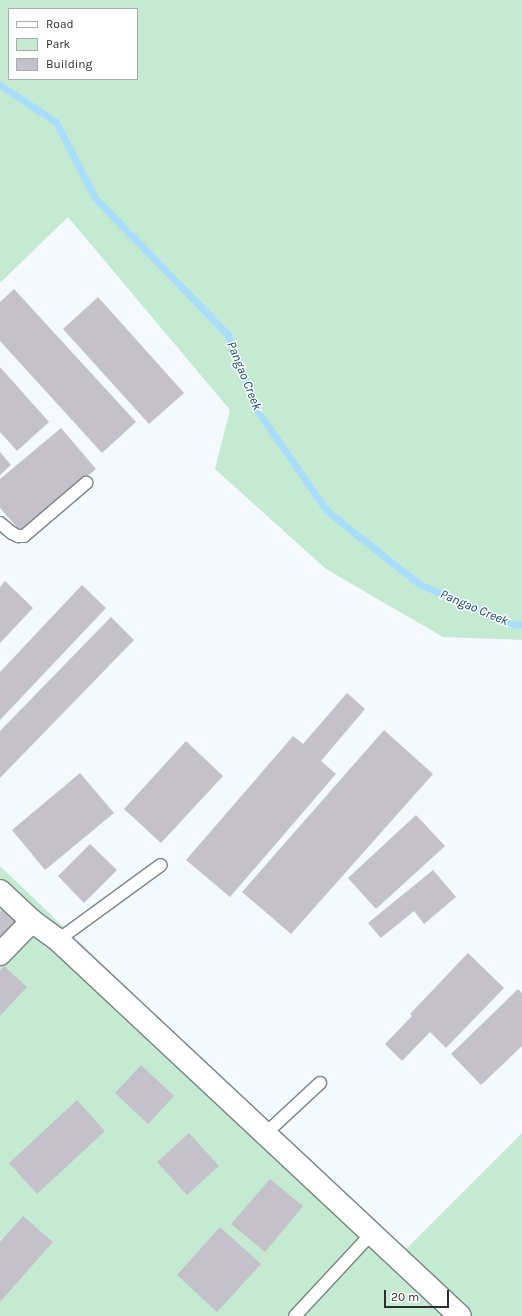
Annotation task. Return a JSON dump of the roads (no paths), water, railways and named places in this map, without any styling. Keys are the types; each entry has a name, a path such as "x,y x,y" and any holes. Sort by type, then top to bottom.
{"street":[{"path":"0,891 32,920 58,940 460,1316"},
{"path":"0,954 32,920"}],"lane":[{"path":"0,523 12,533 18,536 24,536 86,483"},
{"path":"58,940 161,865"},
{"path":"265,1134 320,1083"},
{"path":"295,1316 372,1233"}],"waterway":[{"name":"Pangao Creek","path":"0,85 56,122 95,198 228,335 257,410 327,511 419,584 515,625 522,624"}]}
